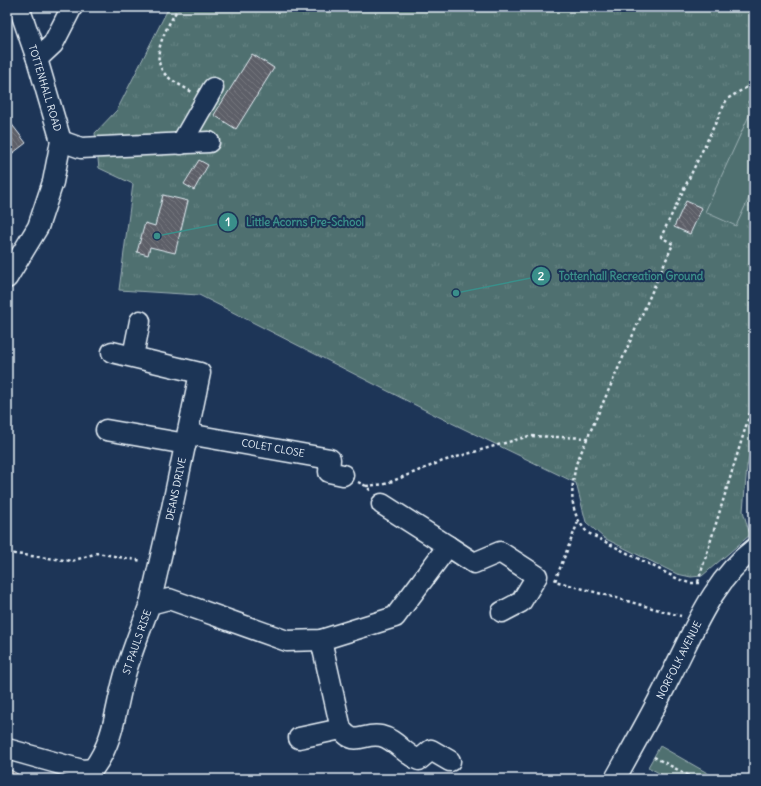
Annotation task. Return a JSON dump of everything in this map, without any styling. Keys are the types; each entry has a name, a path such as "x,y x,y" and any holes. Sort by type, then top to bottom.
{"street":[{"name":"TOTTENHALL ROAD","path":"7,278 38,227 53,182 61,141 37,59 19,7"},
{"path":"37,59 53,44 72,7"},
{"path":"180,144 213,88"},
{"path":"61,141 81,148 209,142"},
{"path":"112,352 133,356 140,320"},
{"name":"DEANS DRIVE","path":"133,356 200,373 187,439 150,604"},
{"path":"106,430 187,439"},
{"name":"COLET CLOSE","path":"187,439 330,459 329,472 343,475"},
{"path":"382,504 474,563 500,552 537,576 521,602 502,612"},
{"name":"ST PAULS RISE","path":"7,749 98,774 102,756 111,736 126,671 150,604 169,599 287,641 321,640 395,617 448,546"},
{"name":"NORFOLK AVENUE","path":"615,779 653,711 698,621 706,586 734,566 754,549"},
{"path":"321,640 341,729 346,736 355,740 373,735 383,736 419,760 431,750 450,761"},
{"path":"299,738 341,729"}],"path":[{"path":"179,7 167,27 159,48 159,63 167,77 192,92 193,98"},
{"path":"754,79 752,84 753,92 749,102 754,104"},
{"path":"752,84 727,99 661,237 672,244 576,464 571,490 578,522 588,533 599,540 671,576 689,583 706,586 754,400"},
{"path":"366,486 385,484 443,461 529,436 588,438"},
{"path":"343,475 366,486 382,504"},
{"path":"578,522 555,581 698,621"},
{"path":"7,553 72,561 97,553 158,564"},
{"path":"654,757 695,779"}],"green space":[{"path":"169,7 754,7 754,436 747,467 743,511 750,535 702,576 691,577 677,574 604,538 586,522 576,483 433,414 199,295 119,290 133,184 99,168 95,133 117,110"},
{"path":"752,109 754,110 754,187 736,226 705,212"},
{"path":"660,746 718,779 670,779 648,767"}],"building":[{"path":"252,54 274,68 236,129 214,115"},
{"path":"7,118 26,143 9,156 7,154"},
{"path":"199,160 208,165 194,190 184,184"},
{"path":"163,195 188,201 175,253 150,247 148,255 137,252 145,223 155,226"},
{"path":"686,201 702,208 690,234 674,227"},
{"path":"9,769 26,779 7,779"}],"place":[{"name":"Little Acorns Pre-School","path":"157,236"},
{"name":"Tottenhall Recreation Ground","path":"456,293"}]}
